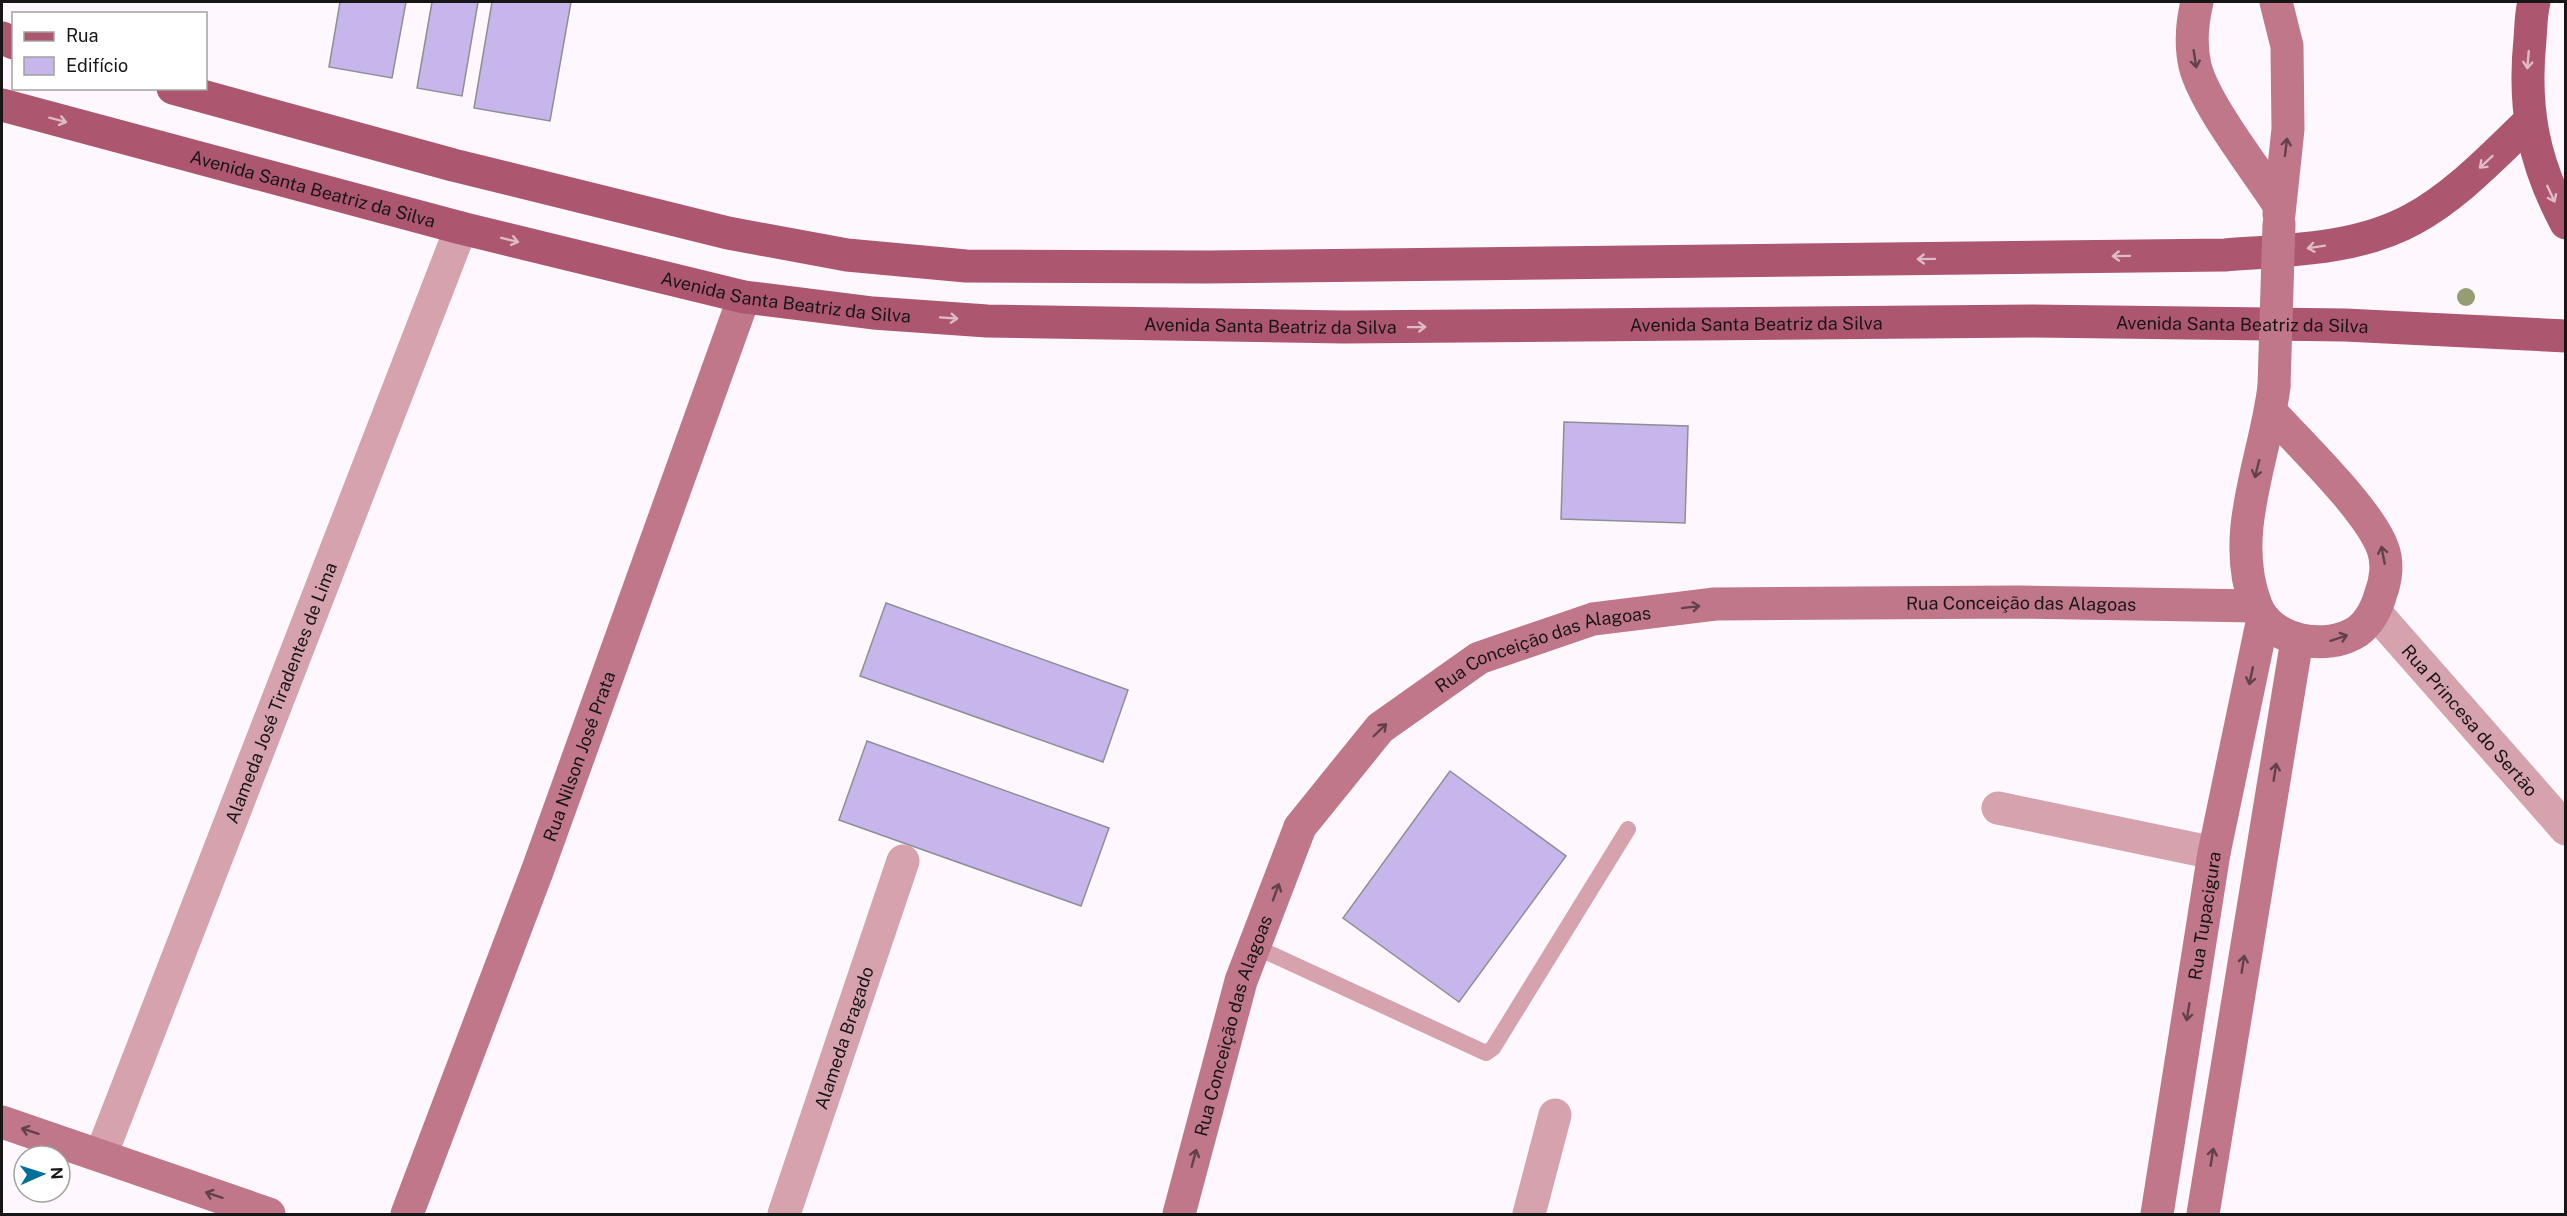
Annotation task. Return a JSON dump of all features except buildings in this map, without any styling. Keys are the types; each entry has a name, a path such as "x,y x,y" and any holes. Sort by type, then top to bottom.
{"main road":[{"path":"2534,2 2527,68 2529,122 2548,189 2565,223"},
{"path":"180,90 453,165 728,233 847,255 966,266 1208,267 2225,255 2314,248 2368,237 2413,219 2455,190 2529,122"},
{"name":"Avenida Santa Beatriz da Silva","path":"2,105 461,228 744,297 873,313 999,321 1344,327 2033,321 2345,325 2565,336"}],"street":[{"path":"2197,2 2191,27 2195,66 2209,99 2279,214"},
{"name":"Rua Tupacigura","path":"2157,1215 2214,853 2259,612 2250,583 2247,542 2252,490 2273,399 2279,214 2288,129 2287,46 2276,2"},
{"name":"Alameda José Tiradentes de Lima","path":"101,1155 461,228"},
{"name":"Rua Nilson José Prata","path":"407,1215 538,869 744,297"},
{"path":"2259,612 2273,628 2297,640 2331,641 2357,631 2376,612 2386,579 2383,550 2368,521 2273,399"},
{"name":"Rua Conceição das Alagoas","path":"1179,1215 1242,981 1300,827 1380,728 1479,658 1583,622 1726,604 2018,602 2259,612"},
{"name":"Rua Princesa do Sertão","path":"2376,612 2565,829"},
{"path":"2203,1215 2297,640"},
{"path":"1998,808 2214,853"},
{"name":"Alameda Bragado","path":"784,1215 903,861"},
{"path":"1529,1215 1555,1115"},
{"path":"2,1122 269,1215"}],"lane":[{"path":"1256,947 1486,1053 1493,1048 1628,828"}]}
